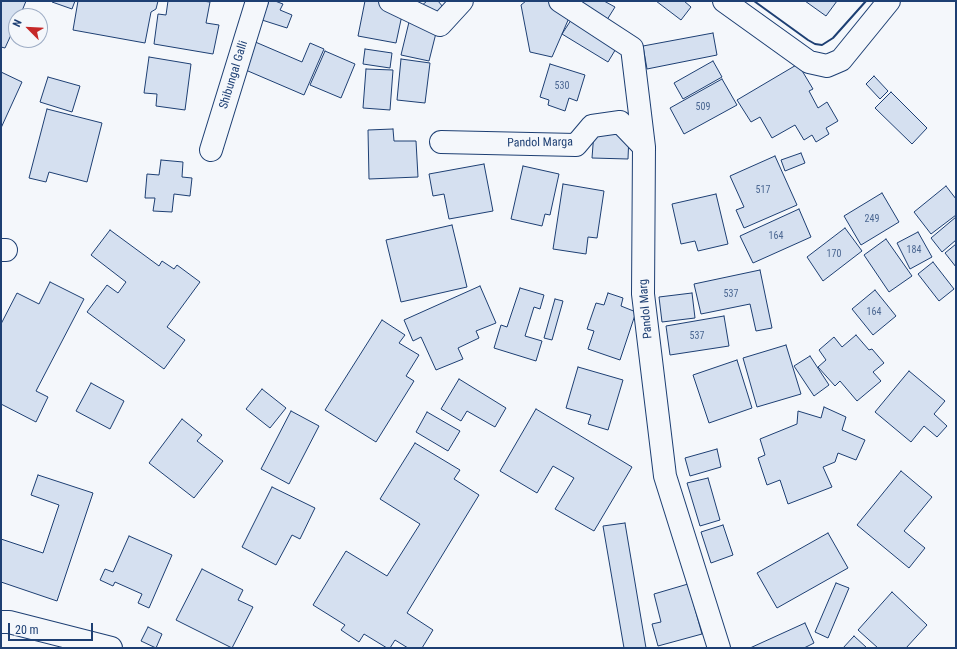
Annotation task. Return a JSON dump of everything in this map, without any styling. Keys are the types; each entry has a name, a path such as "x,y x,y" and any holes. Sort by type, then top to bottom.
{"street":[{"name":"Shibungal Galli","path":"211,150 257,1"},
{"path":"390,1 440,25 462,1"},
{"name":"Pandol Marg","path":"560,1 632,48 644,146 643,294 665,476 719,648"},
{"path":"724,1 809,62 827,66 840,60 890,1"},
{"name":"Pandol Marga","path":"442,142 576,145 592,126 620,122 644,146"},
{"path":"1,622 9,622 111,648"}],"building":[{"path":"1,1 26,1 23,8 8,8 8,41 5,48 1,47"},
{"path":"52,1 75,1 72,9"},
{"path":"78,1 158,1 156,9 151,12 145,43 73,30"},
{"path":"168,1 210,2 206,23 219,25 213,54 154,44 158,14 166,15"},
{"path":"269,1 275,1 283,4 280,10 292,15 287,28 262,20"},
{"path":"365,1 387,1 385,11 402,15 396,43 358,36"},
{"path":"427,1 438,1 443,7 430,19 420,7"},
{"path":"526,1 553,1 572,11 552,57 530,52 521,5"},
{"path":"581,1 604,1 615,7 605,23 577,6"},
{"path":"656,1 684,1 691,7 681,20"},
{"path":"805,1 837,1 826,16"},
{"path":"575,14 620,42 608,62 562,34"},
{"path":"410,18 438,25 429,61 401,55"},
{"path":"713,33 717,55 647,69 643,46"},
{"path":"253,41 302,62 310,43 324,49 304,95 241,68"},
{"path":"365,49 392,53 390,68 363,64"},
{"path":"325,51 355,64 341,98 310,85"},
{"path":"149,57 191,64 185,110 156,106 157,94 144,93"},
{"path":"401,59 430,63 425,103 397,100"},
{"path":"713,61 722,77 683,99 674,83"},
{"path":"550,64 585,75 577,101 569,98 565,111 548,105 549,100 540,97"},
{"path":"798,64 813,89 809,91 818,108 827,102 838,121 826,128 829,134 816,142 812,135 804,140 795,125 772,138 760,117 751,122 737,100"},
{"path":"366,69 393,70 390,110 363,108"},
{"path":"1,72 22,82 1,128"},
{"path":"874,76 888,91 880,99 866,84"},
{"path":"48,77 80,86 72,112 40,102"},
{"path":"722,79 737,105 684,134 670,108"},
{"path":"891,92 927,128 912,144 875,108"},
{"path":"47,109 102,123 87,182 49,172 46,182 29,178"},
{"path":"393,129 394,141 416,141 418,177 369,179 368,130"},
{"path":"594,132 629,134 628,159 592,158"},
{"path":"801,153 805,163 785,171 781,160"},
{"path":"775,156 797,205 744,228 736,210 744,207 730,176"},
{"path":"161,160 183,162 182,177 192,178 190,196 174,194 172,212 153,211 155,198 145,198 147,174 159,175"},
{"path":"484,164 493,211 449,219 444,194 433,196 429,174"},
{"path":"523,166 559,174 550,215 545,214 542,226 511,219"},
{"path":"563,184 604,191 597,238 588,237 586,254 553,249"},
{"path":"946,186 956,199 956,215 931,234 914,212"},
{"path":"882,193 899,222 861,245 844,216"},
{"path":"716,194 728,244 698,251 695,241 681,244 672,204"},
{"path":"799,209 811,237 753,263 740,236"},
{"path":"956,217 956,240 942,252 931,238"},
{"path":"452,225 467,287 401,302 386,240"},
{"path":"845,228 862,251 823,281 807,257"},
{"path":"110,230 159,266 162,261 174,269 177,265 200,282 167,327 185,340 164,369 87,312 107,285 118,293 126,282 91,255"},
{"path":"918,232 932,257 910,269 897,243"},
{"path":"886,239 912,276 889,292 864,255"},
{"path":"956,244 956,267 945,253"},
{"path":"933,262 954,289 939,301 918,274"},
{"path":"760,270 772,328 756,331 750,304 701,314 694,284"},
{"path":"50,282 84,299 36,391 48,397 36,422 1,404 1,324 17,293 39,304"},
{"path":"480,286 496,323 476,331 479,338 458,348 463,359 436,370 421,337 413,341 404,320"},
{"path":"520,288 544,295 540,309 534,307 525,336 542,341 536,361 494,348 501,325 507,327"},
{"path":"875,290 896,316 873,335 852,309"},
{"path":"608,293 623,298 621,306 636,312 620,360 588,349 594,331 587,329 596,303 604,305"},
{"path":"692,293 695,318 662,322 659,297"},
{"path":"555,299 563,301 552,340 544,338"},
{"path":"724,316 729,346 670,355 666,326"},
{"path":"382,320 405,335 399,343 419,355 406,376 414,381 376,442 325,410"},
{"path":"856,335 869,350 872,349 884,363 873,372 881,381 857,401 840,381 835,386 818,367 826,360 819,350 834,337 842,347"},
{"path":"786,345 801,394 757,407 743,358"},
{"path":"810,356 829,385 814,396 794,366"},
{"path":"737,360 752,408 709,423 693,375"},
{"path":"578,367 623,380 608,430 588,424 591,415 566,408"},
{"path":"909,371 945,401 934,414 947,426 937,437 924,426 911,442 875,412"},
{"path":"459,379 506,408 495,427 467,411 461,421 441,409"},
{"path":"91,383 124,401 110,429 76,411"},
{"path":"262,389 286,408 270,428 246,409"},
{"path":"824,407 846,417 842,430 865,440 856,460 838,453 835,462 823,467 832,487 788,504 780,480 767,485 758,458 765,455 760,439 797,424 798,411 821,418"},
{"path":"536,409 632,467 594,531 555,509 574,478 553,466 537,493 500,471"},
{"path":"291,411 319,426 289,484 261,469"},
{"path":"427,412 460,431 448,451 416,432"},
{"path":"182,419 202,435 197,441 223,461 194,498 149,463"},
{"path":"415,443 460,470 454,479 479,495 407,613 433,630 422,648 408,648 395,640 390,648 387,648 364,634 359,642 341,630 345,625 313,605 346,551 387,576 420,524 380,499"},
{"path":"717,449 721,467 690,476 685,458"},
{"path":"901,471 932,497 904,531 925,548 909,568 857,525"},
{"path":"38,475 93,493 57,601 1,582 1,539 43,553 59,505 31,495"},
{"path":"708,478 720,520 700,526 687,483"},
{"path":"272,487 315,508 300,539 292,535 276,565 242,547"},
{"path":"625,523 646,648 624,648 603,526"},
{"path":"723,525 733,555 711,563 701,532"},
{"path":"828,533 848,568 777,608 757,573"},
{"path":"129,536 172,555 149,608 138,603 142,594 115,582 113,586 100,580 105,569 113,572"},
{"path":"202,569 243,590 238,600 253,607 232,648 176,620"},
{"path":"836,583 849,588 828,638 815,632"},
{"path":"688,584 702,634 658,646 652,624 661,622 654,594"},
{"path":"892,592 927,625 906,648 878,648 858,630"},
{"path":"805,623 814,643 804,648 750,648"},
{"path":"148,627 162,634 156,648 141,641"},
{"path":"854,636 867,648 843,648"}],"wall":[{"path":"754,1 808,40 815,44 822,45 833,38 866,1"}]}
